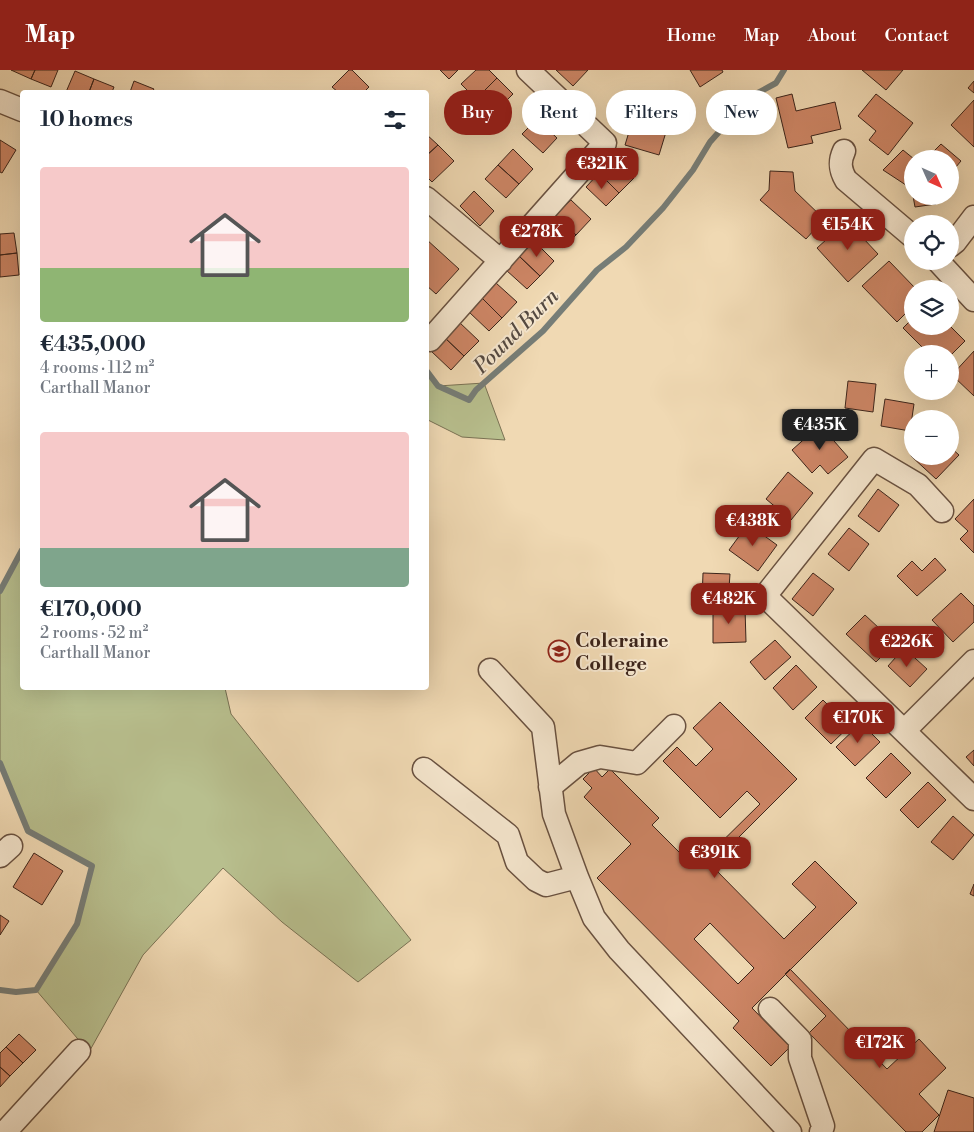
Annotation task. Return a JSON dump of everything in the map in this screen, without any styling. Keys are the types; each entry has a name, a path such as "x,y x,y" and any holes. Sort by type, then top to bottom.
{"street":[{"path":"430,340 605,143 528,70"},
{"path":"0,102 20,109"},
{"path":"844,151 840,166 846,180 904,229"},
{"path":"429,201 501,261"},
{"path":"959,237 974,217"},
{"path":"947,270 974,300"},
{"path":"942,511 918,485 874,459 765,596 974,799"},
{"path":"904,731 974,661"},
{"path":"490,670 542,727 554,814 594,918 619,950 790,1132"},
{"path":"550,787 579,763 600,757 637,763 674,726"},
{"path":"424,769 508,835 517,862 536,880 546,885 577,877"},
{"path":"770,1009 800,1040 800,1058 823,1126 821,1132"},
{"path":"5,1132 80,1051"}],"green space":[{"path":"429,377 438,386 484,383 505,440 462,437 429,420"},
{"path":"20,554 20,690 225,690 231,714 411,940 358,982 282,922 223,868 143,955 89,1052 36,990 77,924 92,866 28,831 0,763 0,591"}],"building":[{"path":"11,70 35,70 31,79"},
{"path":"35,70 58,70 51,87 31,79"},
{"path":"349,70 352,70 369,87 366,90 336,90 332,87"},
{"path":"440,70 458,70 449,79"},
{"path":"476,70 489,70 497,78 485,90 467,90 461,84"},
{"path":"556,70 588,70 573,86"},
{"path":"690,70 722,70 723,72 700,87"},
{"path":"862,70 903,70 886,90"},
{"path":"75,71 94,79 90,90 67,90"},
{"path":"497,78 509,90 485,90"},
{"path":"94,79 114,87 113,90 90,90"},
{"path":"134,81 154,89 153,90 131,90"},
{"path":"974,81 974,93 968,88"},
{"path":"792,94 796,111 835,102 841,129 811,136 813,143 788,148 777,98"},
{"path":"876,94 913,123 888,155 869,140 876,131 858,116"},
{"path":"974,100 974,147 951,125"},
{"path":"523,135 554,135 557,138 543,153"},
{"path":"628,135 665,135 659,155 625,145"},
{"path":"429,137 438,145 429,153"},
{"path":"0,140 16,150 2,173 0,172"},
{"path":"941,144 948,150 935,150"},
{"path":"438,145 454,161 432,182 429,179 429,153"},
{"path":"513,149 533,169 519,184 498,165"},
{"path":"903,150 904,151 904,184 883,170"},
{"path":"613,158 634,178 619,193 599,173"},
{"path":"498,165 519,184 506,198 485,179"},
{"path":"770,171 793,172 795,191 824,219 806,239 760,200 769,190"},
{"path":"599,173 619,193 606,206 586,187"},
{"path":"474,191 494,211 480,226 460,206"},
{"path":"571,200 591,219 576,235 556,215"},
{"path":"556,215 576,235 563,248 543,229"},
{"path":"847,221 878,254 848,282 817,248"},
{"path":"14,233 17,253 0,255 0,234"},
{"path":"534,241 554,261 540,276 519,256"},
{"path":"429,242 459,269 436,294 429,288"},
{"path":"17,253 19,275 0,277 0,255"},
{"path":"519,256 540,276 527,289 506,270"},
{"path":"889,261 907,280 904,280 904,315 897,322 862,286"},
{"path":"496,283 517,302 502,318 482,298"},
{"path":"482,298 502,318 489,331 469,312"},
{"path":"459,322 479,341 464,356 444,337"},
{"path":"910,335 959,335 965,341 959,347 959,345 920,345"},
{"path":"444,337 464,356 451,370 431,351"},
{"path":"974,351 974,396 959,382 959,367"},
{"path":"848,381 876,384 873,412 845,408"},
{"path":"885,399 914,404 913,410 904,410 904,430 881,426"},
{"path":"820,425 848,457 828,474 820,465 812,473 792,450"},
{"path":"921,465 949,465 936,479"},
{"path":"788,472 813,493 791,520 766,499"},
{"path":"878,489 899,505 879,532 858,516"},
{"path":"974,499 974,553 960,539 968,531 955,519"},
{"path":"748,524 777,545 758,571 729,550"},
{"path":"849,528 869,544 849,571 828,554"},
{"path":"935,558 946,570 917,596 897,576 912,561 922,571"},
{"path":"703,573 730,574 728,602 702,601"},
{"path":"813,573 834,589 813,616 792,599"},
{"path":"961,593 974,606 974,622 953,642 932,620"},
{"path":"713,608 745,608 746,642 713,643"},
{"path":"865,615 895,643 876,662 846,634"},
{"path":"775,640 791,657 765,680 750,662"},
{"path":"904,648 927,669 910,687 888,666"},
{"path":"796,665 817,687 793,710 773,688"},
{"path":"823,700 836,713 846,703 859,717 831,744 805,718"},
{"path":"720,702 797,779 711,865 784,939 816,907 792,884 815,861 857,903 752,1008 790,1047 771,1066 733,1028 739,1021 597,878 631,844 584,797 592,788 583,779 594,768 602,777 610,769 659,818 652,825 695,868 760,804 747,791 720,818 663,761 677,747 696,766 713,749 693,728","holes":["710,923 754,968 738,984 694,939"]},
{"path":"861,723 880,742 855,766 836,747"},
{"path":"974,750 974,766 966,757"},
{"path":"891,753 911,773 886,798 866,778"},
{"path":"928,782 946,800 918,828 900,810"},
{"path":"953,816 974,835 953,860 931,842"},
{"path":"34,853 63,871 42,905 13,887"},
{"path":"974,884 974,896 970,894"},
{"path":"0,915 9,921 0,935"},
{"path":"790,969 887,1069 919,1039 946,1068 919,1094 939,1115 922,1132 906,1132 809,1033 826,1016 785,974"},
{"path":"19,1034 36,1050 23,1063 6,1047"},
{"path":"6,1047 23,1063 10,1076 0,1067 0,1053"},
{"path":"0,1067 10,1076 0,1087"},
{"path":"948,1090 974,1098 974,1132 934,1132"}],"waterway":[{"name":"Pound Burn","path":"429,374 438,386 469,400 476,390 543,331 597,270 626,247 663,208 693,170 710,142 754,95 776,83 784,70"},
{"name":"Pound Burn","path":"0,591 20,554"},
{"name":"Pound Burn","path":"0,763 28,831 92,866 77,924 36,990 16,992 0,990"}],"place":[{"name":"Coleraine College","path":"559,651"}]}
